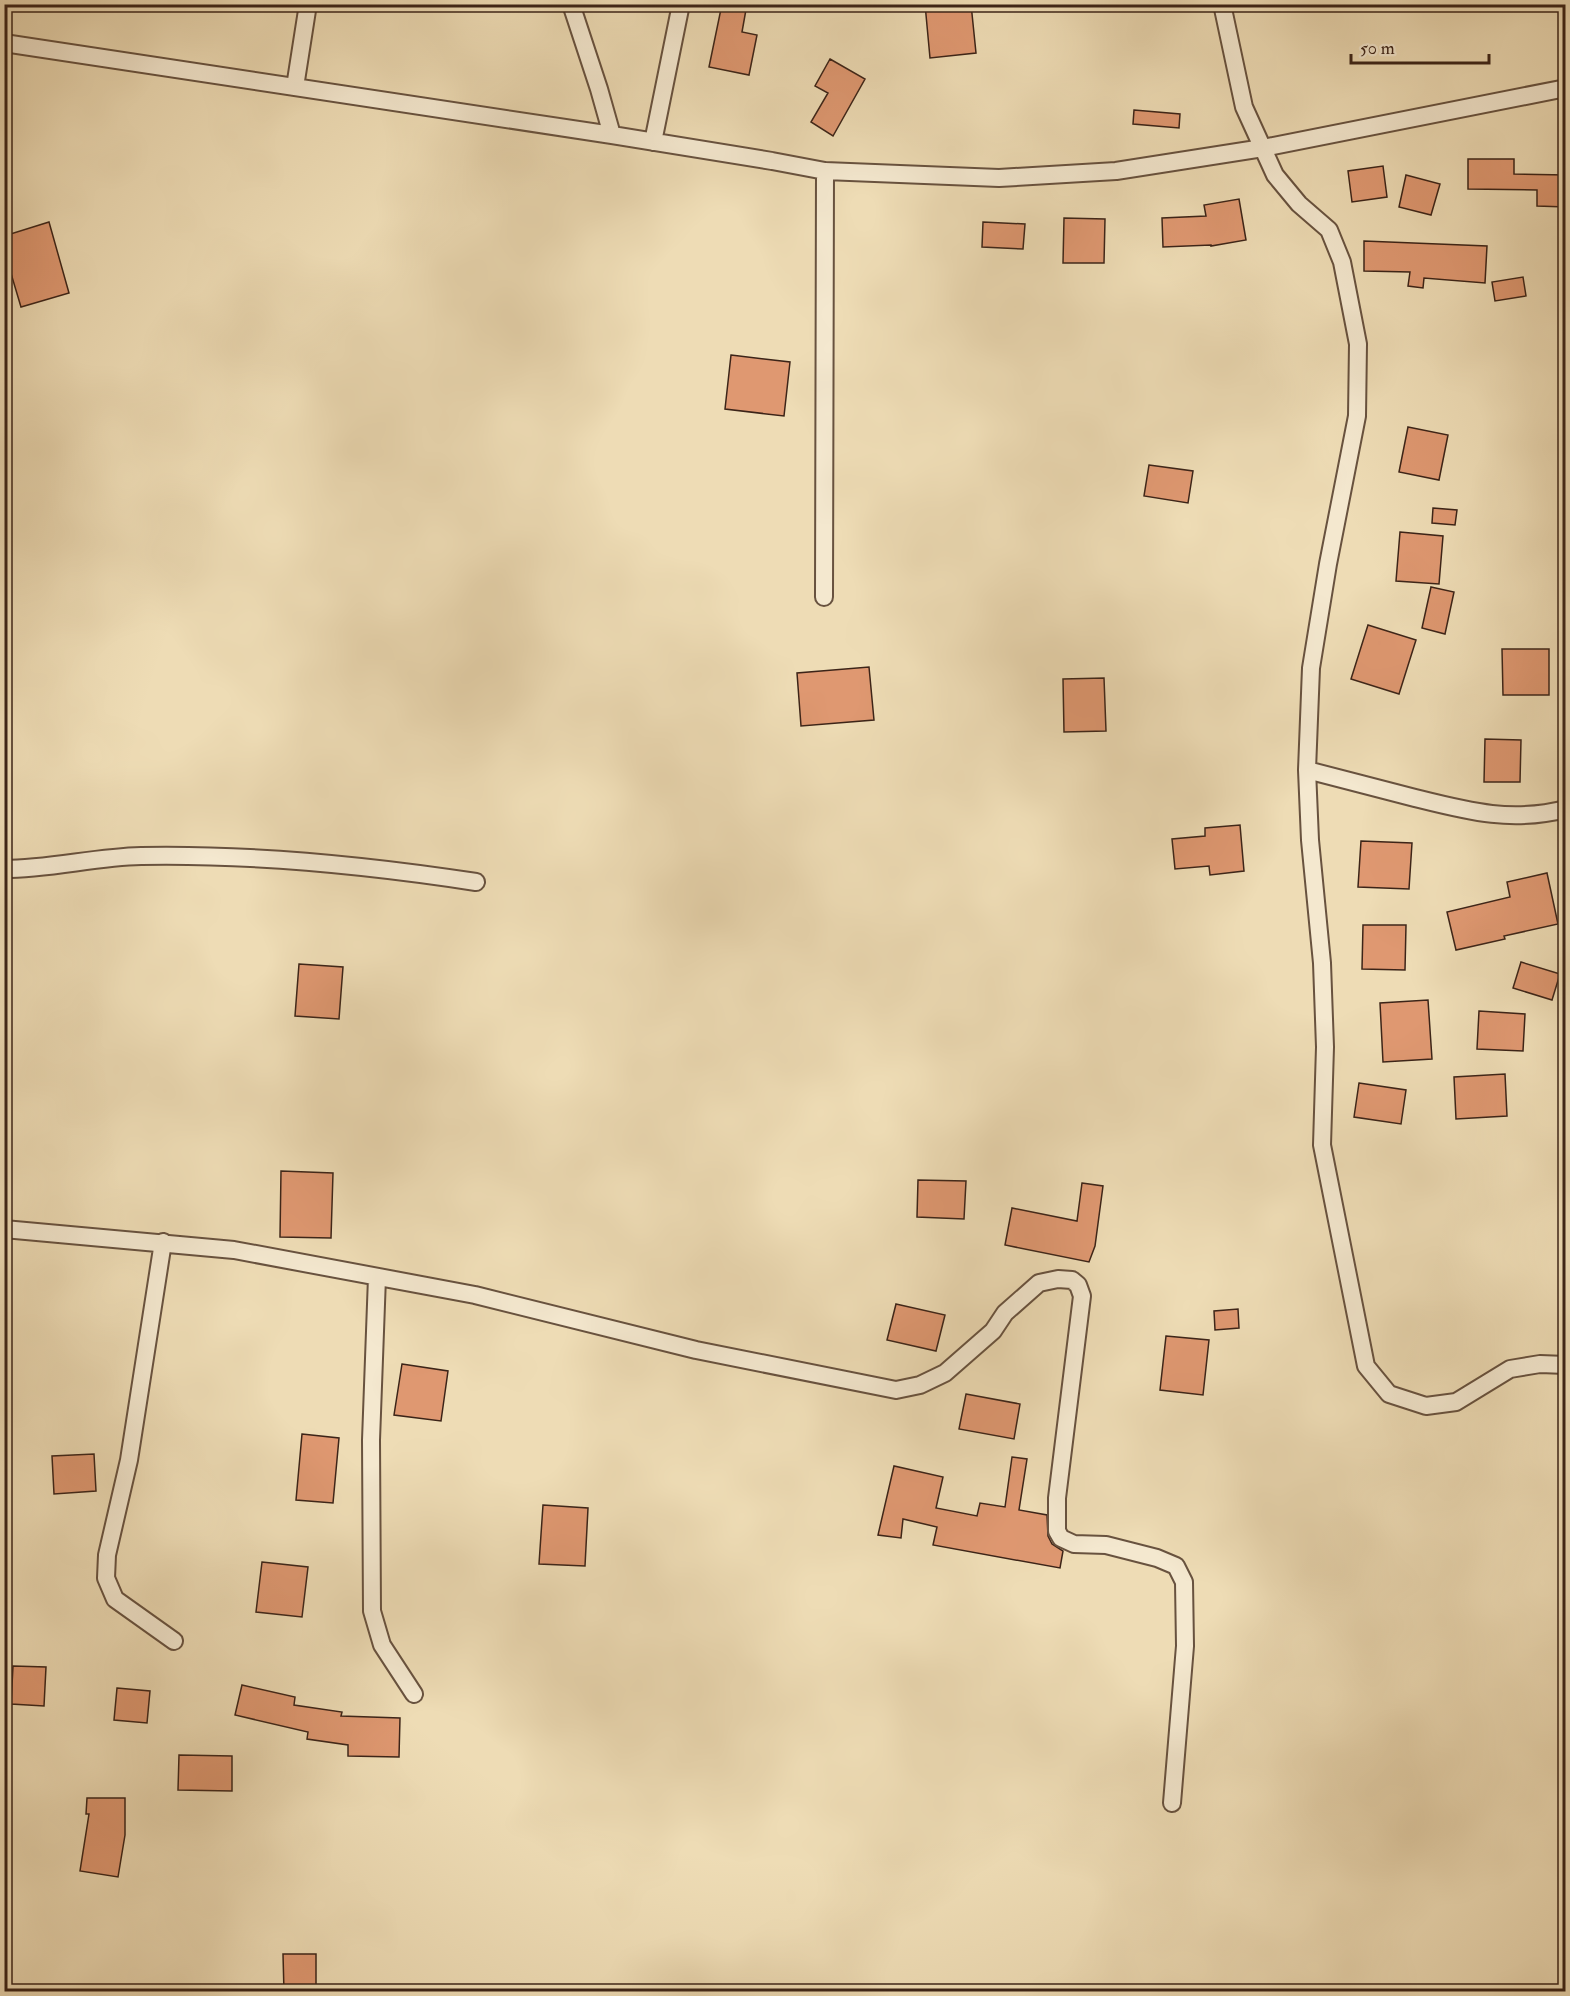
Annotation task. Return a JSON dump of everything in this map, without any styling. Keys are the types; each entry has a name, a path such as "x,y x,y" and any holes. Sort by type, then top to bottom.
{"street":[{"path":"295,87 308,4"},
{"path":"571,4 612,135"},
{"path":"653,142 681,4"},
{"path":"1222,4 1244,107 1275,175 1299,204 1329,230 1342,262 1358,344 1357,416 1328,564 1311,668 1307,770 1310,840 1322,963 1325,1047 1322,1145 1366,1366 1389,1394 1426,1406 1456,1402 1510,1369 1540,1364 1566,1365"},
{"path":"4,43 612,135 772,160 825,171 999,178 1116,171 1263,148 1566,88"},
{"path":"824,597 825,171"},
{"path":"1307,770 1478,813 1511,816 1550,813 1566,809"},
{"path":"4,869 45,867 137,856 207,856 335,863 476,882"},
{"path":"4,1229 234,1250 475,1295 696,1350 896,1390 920,1385 945,1372 993,1331 1005,1313 1039,1284 1058,1279 1071,1280 1078,1285 1082,1296 1057,1498 1058,1531 1061,1538 1074,1544 1106,1545 1157,1558 1176,1566 1184,1582 1185,1646 1172,1803"},
{"path":"163,1242 129,1460 107,1555 106,1578 115,1599 174,1641"},
{"path":"377,1277 371,1440 372,1611 382,1645 414,1694"}],"building":[{"path":"722,4 747,4 742,32 757,35 749,75 709,67"},
{"path":"925,4 971,4 976,53 930,58"},
{"path":"830,59 865,79 833,136 811,122 828,93 815,86"},
{"path":"1134,110 1180,114 1179,128 1133,124"},
{"path":"1468,159 1514,159 1514,174 1566,175 1566,207 1537,206 1537,190 1468,189"},
{"path":"1383,166 1387,197 1352,202 1348,171"},
{"path":"1406,175 1440,184 1431,215 1399,207"},
{"path":"1239,199 1246,240 1211,246 1163,247 1162,218 1206,216 1204,205"},
{"path":"1064,218 1105,219 1104,263 1063,263"},
{"path":"49,222 69,293 21,307 4,250 4,236"},
{"path":"983,222 1025,224 1023,249 982,247"},
{"path":"1364,241 1487,246 1485,283 1424,278 1423,288 1408,286 1410,272 1364,271"},
{"path":"1523,277 1526,296 1495,301 1492,282"},
{"path":"731,355 790,362 784,416 725,409"},
{"path":"1408,427 1448,435 1439,480 1399,472"},
{"path":"1149,465 1193,471 1188,503 1144,496"},
{"path":"1433,508 1457,510 1455,525 1432,523"},
{"path":"1400,532 1443,536 1439,584 1396,581"},
{"path":"1431,587 1454,592 1445,634 1422,628"},
{"path":"1368,625 1416,640 1399,694 1351,679"},
{"path":"1502,649 1549,649 1549,695 1503,695"},
{"path":"869,667 874,720 801,726 797,673"},
{"path":"1104,678 1106,731 1064,732 1063,679"},
{"path":"1485,739 1521,740 1520,782 1484,782"},
{"path":"1240,825 1244,871 1210,875 1209,866 1175,869 1172,839 1205,836 1205,828"},
{"path":"1361,841 1412,843 1409,889 1358,887"},
{"path":"1547,873 1558,924 1456,950 1447,912 1510,897 1507,882"},
{"path":"1363,925 1406,925 1405,970 1362,969"},
{"path":"1521,962 1560,974 1552,1000 1513,988"},
{"path":"299,964 343,967 339,1019 295,1016"},
{"path":"1428,1000 1432,1059 1383,1062 1380,1003"},
{"path":"1479,1011 1525,1014 1523,1051 1477,1049"},
{"path":"1505,1074 1507,1116 1456,1119 1454,1077"},
{"path":"1359,1083 1406,1090 1401,1124 1354,1117"},
{"path":"281,1171 333,1173 331,1238 280,1237"},
{"path":"918,1180 966,1181 964,1219 917,1217"},
{"path":"1082,1183 1103,1186 1095,1246 1089,1262 1005,1245 1012,1208 1077,1221"},
{"path":"896,1304 945,1315 936,1351 887,1340"},
{"path":"1238,1309 1239,1328 1215,1330 1214,1311"},
{"path":"1166,1336 1209,1340 1203,1395 1160,1390"},
{"path":"402,1364 448,1371 441,1421 394,1415"},
{"path":"966,1394 1020,1404 1014,1439 959,1429"},
{"path":"302,1434 339,1438 333,1503 296,1500"},
{"path":"94,1454 96,1491 54,1494 52,1456"},
{"path":"1012,1457 1027,1459 1019,1510 1047,1515 1048,1536 1052,1544 1063,1551 1060,1568 933,1545 937,1527 903,1519 901,1538 878,1535 894,1466 943,1477 936,1508 977,1516 980,1503 1005,1507"},
{"path":"543,1505 588,1508 585,1566 539,1564"},
{"path":"262,1562 308,1567 302,1617 256,1612"},
{"path":"13,1666 46,1667 44,1706 11,1704"},
{"path":"242,1685 295,1697 294,1705 342,1712 341,1716 400,1718 399,1757 348,1756 348,1745 307,1739 308,1732 235,1715"},
{"path":"117,1688 150,1691 147,1723 114,1720"},
{"path":"179,1755 232,1756 232,1791 178,1790"},
{"path":"87,1798 125,1798 125,1835 118,1877 80,1871 89,1814 86,1814"},
{"path":"283,1954 316,1954 316,1992 284,1992"}]}
